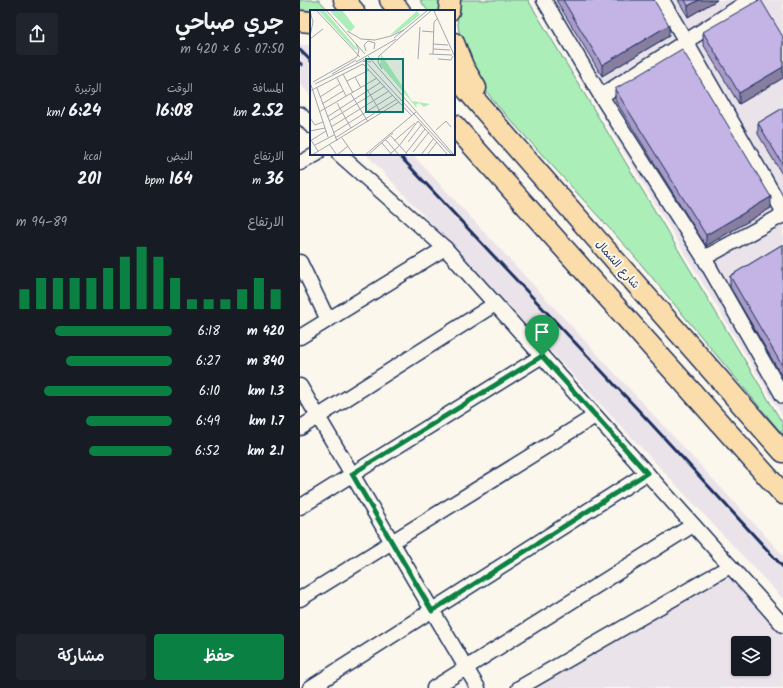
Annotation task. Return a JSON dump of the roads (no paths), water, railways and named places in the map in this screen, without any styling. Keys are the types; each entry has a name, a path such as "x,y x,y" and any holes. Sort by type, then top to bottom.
{"highway":[{"path":"344,0 353,10"},
{"path":"390,0 399,10"},
{"path":"300,21 310,22"},
{"path":"455,46 463,66 472,82 508,138"},
{"name":"شارع الشمال","path":"455,76 783,452"},
{"path":"455,125 783,494"}],"street":[{"path":"544,0 601,96 704,258 783,396"},
{"path":"662,0 685,43 783,211"},
{"path":"601,96 750,0"},
{"path":"300,114 310,125"},
{"path":"300,163 315,155"},
{"path":"340,155 445,248 783,625"},
{"path":"704,258 783,215"},
{"path":"300,337 445,248"},
{"path":"300,262 328,320"},
{"path":"300,428 495,304"},
{"path":"300,507 542,356"},
{"path":"300,386 478,688"},
{"path":"300,599 595,416"},
{"path":"310,688 647,473"},
{"path":"434,688 693,525"},
{"path":"519,688 730,566"}],"railway":[{"path":"300,50 310,60"},
{"path":"399,155 643,415 783,567"}]}
